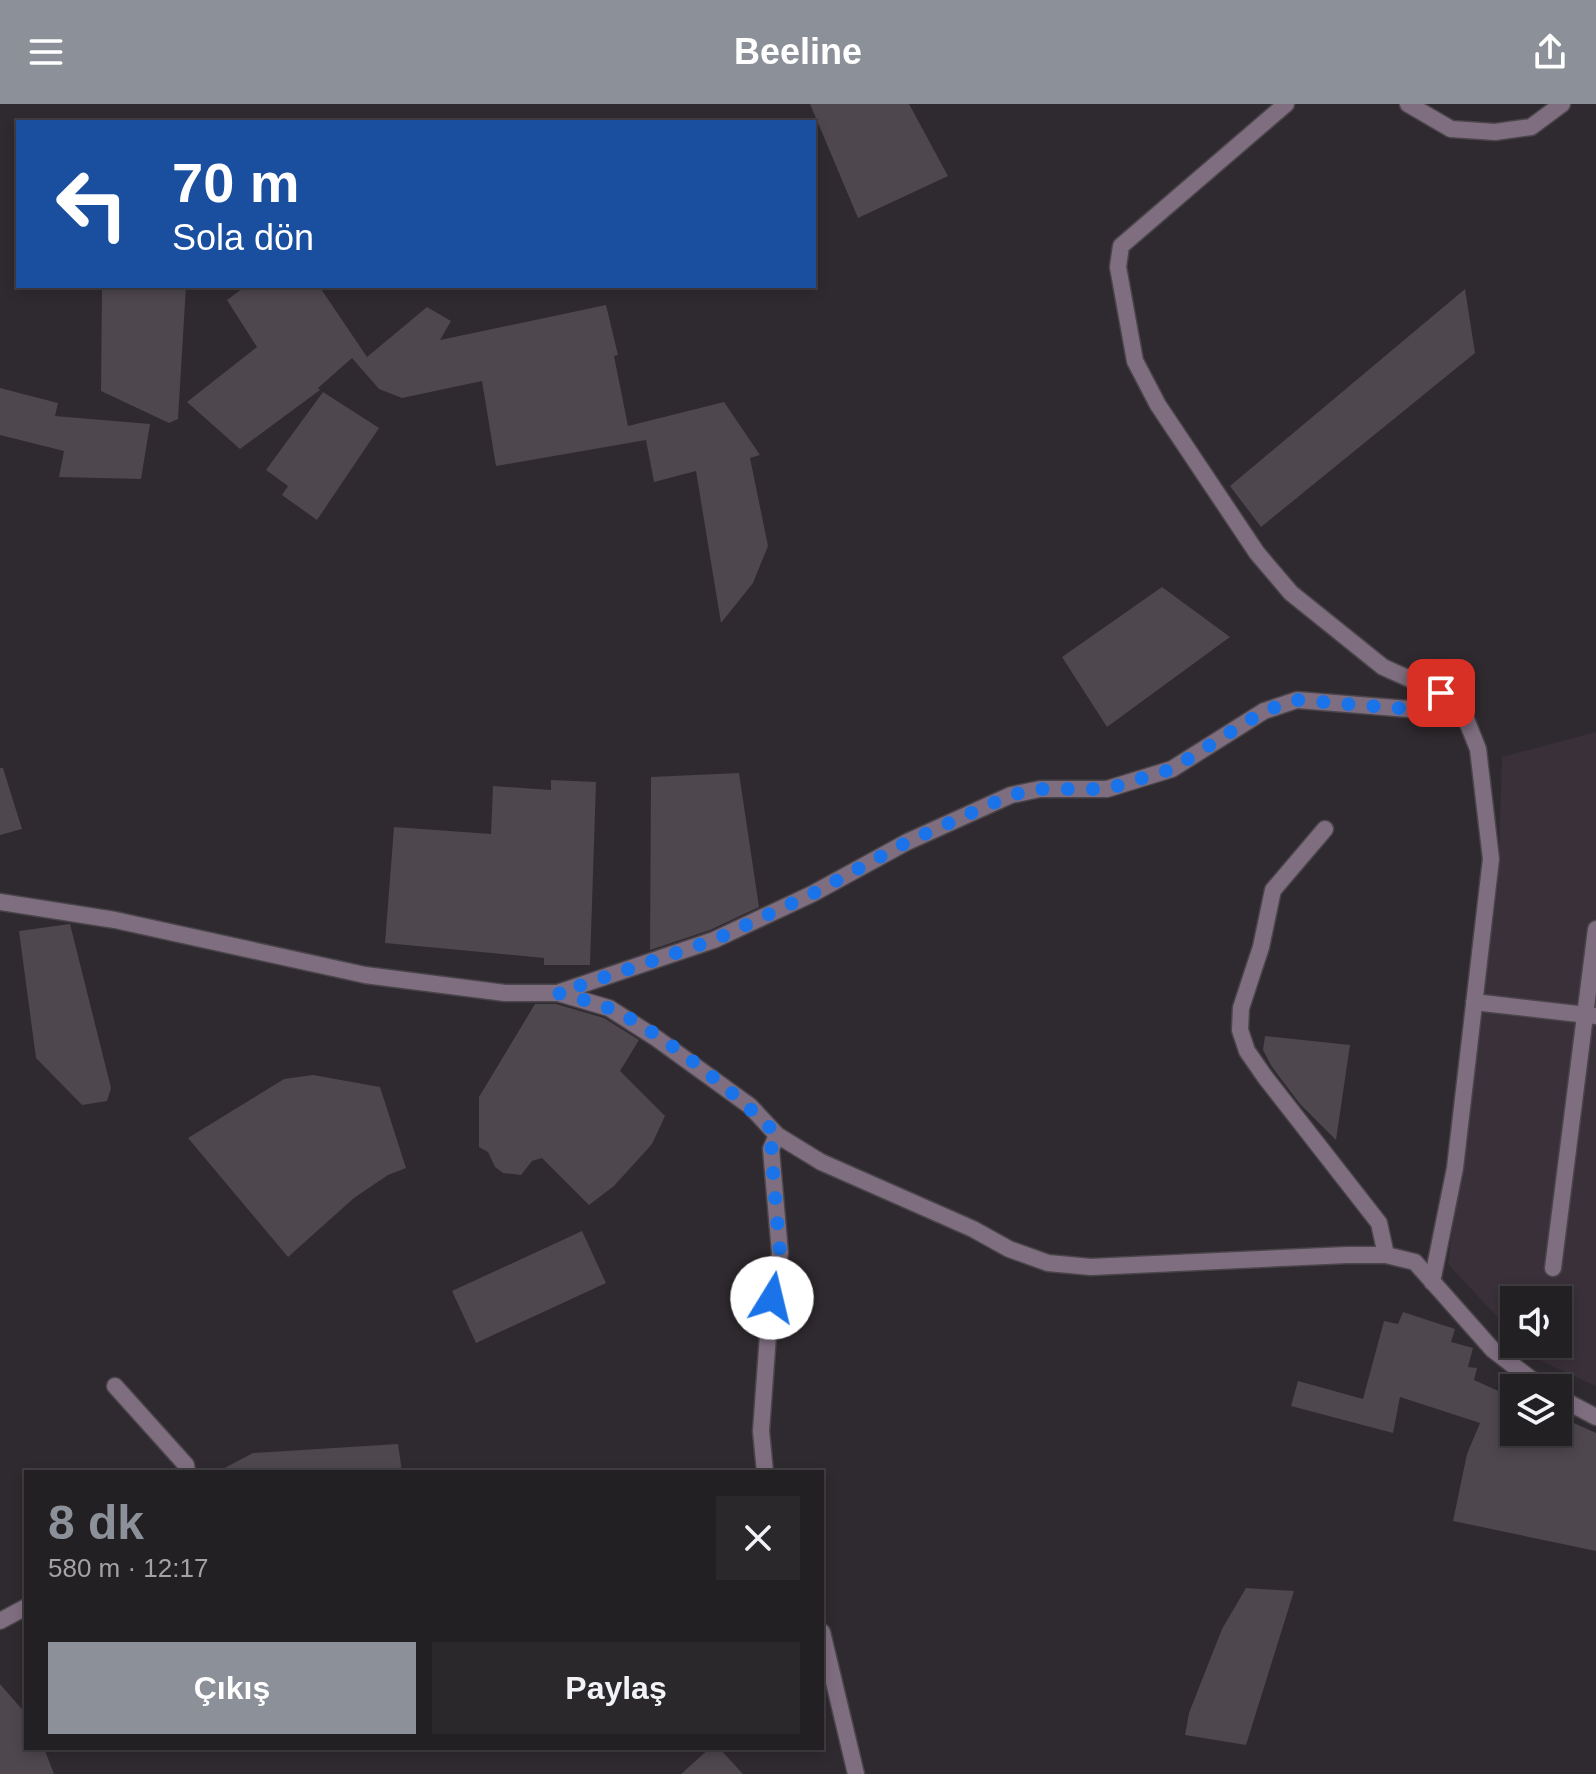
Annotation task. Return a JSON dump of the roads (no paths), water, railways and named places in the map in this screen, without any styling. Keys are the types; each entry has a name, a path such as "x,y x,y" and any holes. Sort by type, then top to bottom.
{"street":[{"path":"1286,104 1121,246 1118,267 1135,361 1158,405 1257,553 1291,593 1383,667 1441,693 1466,719 1478,749 1491,859 1455,1168 1432,1282"},
{"path":"1408,104 1451,129 1495,132 1531,127 1562,104"},
{"path":"558,993 714,940 812,894 907,842 1011,795 1040,789 1107,789 1172,769 1264,711 1297,700 1409,709 1441,693"},
{"path":"1325,829 1273,890 1261,947 1241,1008 1240,1030 1247,1051 1265,1077 1379,1223 1386,1255"},
{"path":"0,902 115,920 365,975 505,993 558,993 609,1008 750,1106 777,1135 821,1162 973,1229 1009,1249 1048,1263 1091,1267 1285,1255 1386,1255 1415,1262 1493,1350 1525,1374"},
{"path":"1553,1268 1591,1015 1596,929"},
{"path":"1474,1002 1591,1015"},
{"path":"765,1470 761,1431 769,1321 780,1253 771,1149 777,1135"},
{"path":"115,1386 186,1465 187,1470"},
{"path":"1572,1404 1596,1417"},
{"path":"0,1621 24,1608"},
{"path":"824,1640 856,1774"}]}
